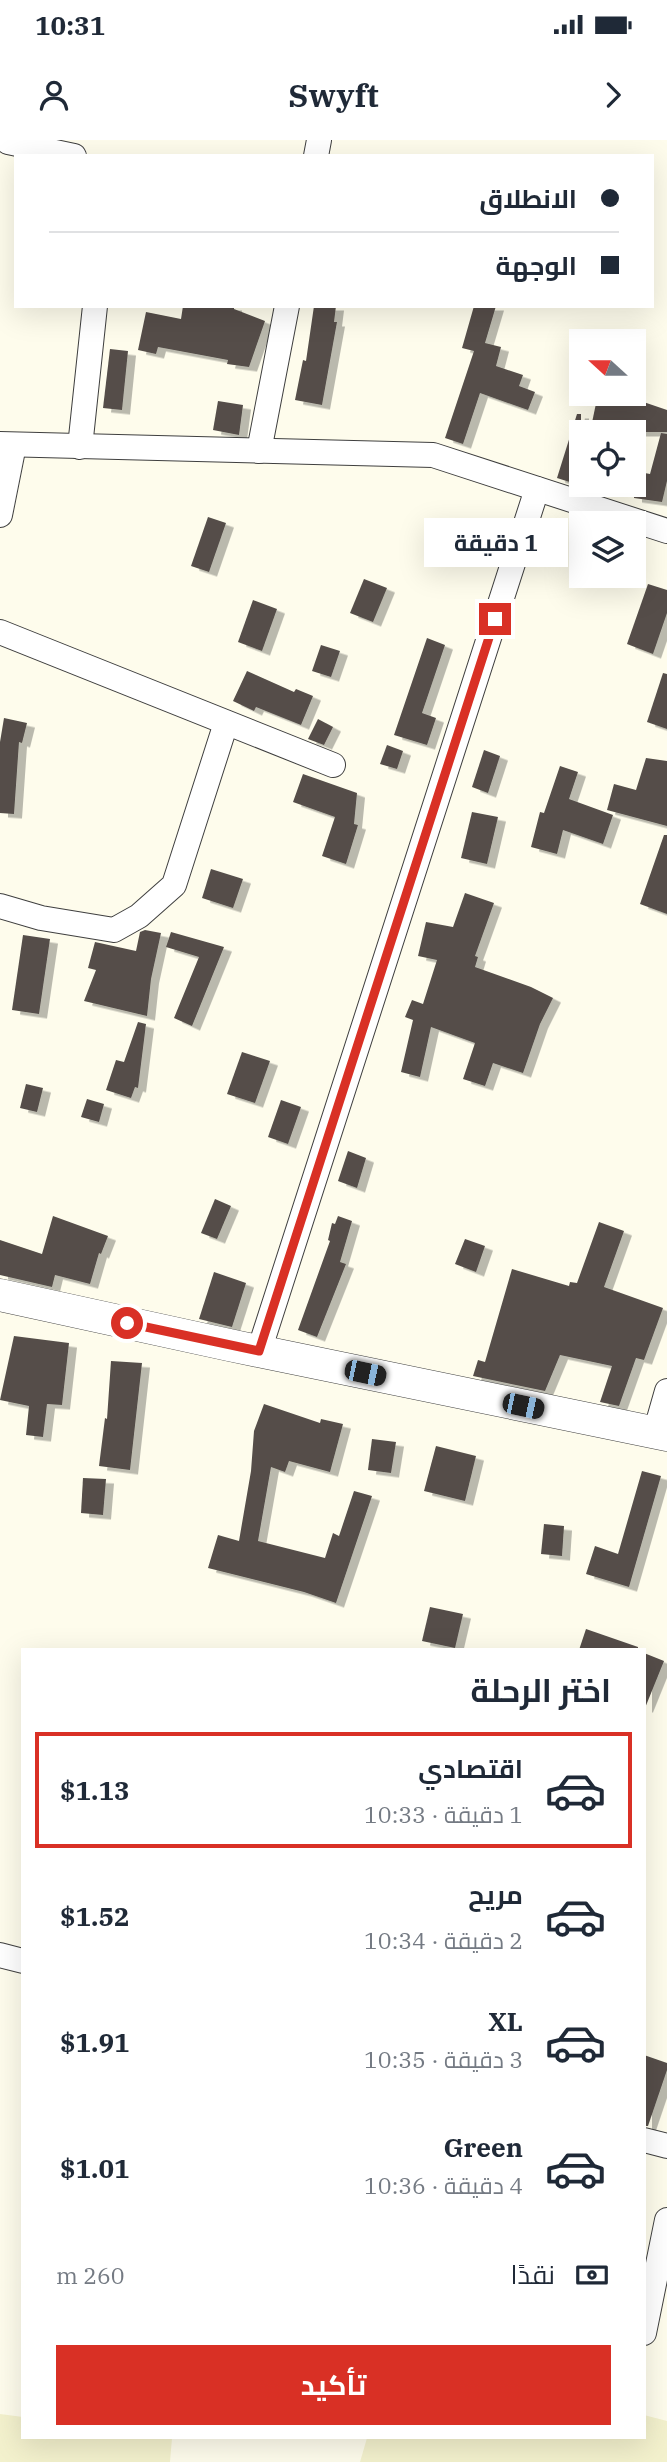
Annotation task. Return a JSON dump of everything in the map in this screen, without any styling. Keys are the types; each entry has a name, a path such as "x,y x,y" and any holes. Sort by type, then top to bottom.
{"street":[{"path":"8,140 65,154"},
{"path":"80,447 95,308"},
{"path":"259,451 287,308"},
{"path":"0,514 7,445 433,455 667,531"},
{"path":"259,1351 537,489"},
{"path":"0,632 332,765"},
{"path":"0,906 41,918 114,930 139,916 174,885 226,723"},
{"path":"0,1295 661,1434 667,1391"},
{"path":"0,1955 21,1960"},
{"path":"646,2141 667,2146"},
{"path":"646,2323 667,2220"}],"shaded area":[{"path":"0,2414 21,2417 21,2439 172,2439 170,2462 0,2462"},
{"path":"646,2416 667,2421 667,2462 360,2462 367,2439 646,2439"}],"building":[{"path":"183,308 234,308 265,321 249,367 227,364 228,360 158,347 156,354 138,350 146,312 181,319"},
{"path":"314,308 336,308 334,322 337,322 322,405 295,400 303,360 306,361"},
{"path":"473,308 495,308 485,343 501,347 496,366 523,375 519,386 535,392 528,410 480,393 463,444 445,438 474,351 462,348"},
{"path":"110,349 128,351 122,410 103,408"},
{"path":"218,401 243,405 239,435 213,430"},
{"path":"646,403 667,410 667,432 646,432 646,420 593,420 595,406 646,406"},
{"path":"661,433 667,434 667,481 662,502 634,498 646,497 646,473 650,474"},
{"path":"569,440 569,482 557,478"},
{"path":"208,517 226,523 209,572 191,566"},
{"path":"364,579 387,588 373,622 350,613"},
{"path":"648,584 667,590 667,613 653,654 627,644"},
{"path":"253,600 277,609 262,651 238,642"},
{"path":"427,638 445,645 422,713 436,718 427,745 394,735"},
{"path":"321,645 340,651 331,677 312,671"},
{"path":"247,671 294,692 296,689 313,696 301,725 256,707 254,711 233,701"},
{"path":"663,673 667,674 667,729 647,722"},
{"path":"4,718 27,723 22,743 19,742 14,814 0,813 0,742"},
{"path":"318,719 333,727 324,745 308,739"},
{"path":"387,745 403,751 397,769 380,764"},
{"path":"484,750 500,756 488,793 472,787"},
{"path":"646,758 667,761 667,826 607,810 614,784 636,790"},
{"path":"560,766 578,772 569,799 613,815 603,844 563,830 557,854 531,847 540,812 544,813"},
{"path":"303,774 357,793 354,824 358,825 346,864 322,856 335,817 293,802"},
{"path":"472,812 498,817 487,864 461,858"},
{"path":"664,835 667,835 667,914 640,904"},
{"path":"211,869 243,879 233,908 202,898"},
{"path":"465,893 494,903 475,956 478,957 475,967 553,998 540,1024 523,1073 493,1063 485,1086 463,1079 475,1043 431,1027 420,1077 401,1072 413,1020 405,1017 412,1000 423,1004 437,960 418,956 426,922 453,927"},
{"path":"145,930 161,933 151,979 147,1016 84,1001 96,970 88,968 95,942 136,951 140,932"},
{"path":"171,932 224,947 192,1026 174,1018 199,957 166,947"},
{"path":"23,935 50,939 39,1014 12,1010"},
{"path":"138,1022 146,1024 138,1088 135,1087 131,1098 106,1090 116,1060 124,1062"},
{"path":"242,1052 270,1061 255,1103 227,1094"},
{"path":"26,1084 43,1088 37,1112 20,1108"},
{"path":"87,1099 104,1104 99,1122 81,1117"},
{"path":"281,1100 301,1107 288,1144 268,1137"},
{"path":"348,1151 366,1158 357,1188 338,1181"},
{"path":"215,1199 231,1206 217,1239 201,1233"},
{"path":"53,1216 108,1236 101,1254 99,1253 90,1284 55,1275 52,1287 0,1275 0,1240 42,1254"},
{"path":"338,1216 352,1221 340,1262 346,1264 317,1337 298,1330 330,1241 332,1223 335,1224"},
{"path":"599,1222 624,1231 604,1287 663,1308 644,1360 636,1358 619,1406 600,1402 612,1366 560,1355 545,1391 473,1376 478,1360 485,1362 512,1269 569,1286 570,1282 577,1283"},
{"path":"465,1239 485,1246 476,1272 455,1264"},
{"path":"214,1272 246,1283 232,1327 199,1319"},
{"path":"14,1336 69,1343 62,1405 47,1404 43,1437 26,1435 29,1406 0,1400"},
{"path":"111,1361 142,1363 130,1470 99,1466 105,1418 107,1419"},
{"path":"264,1404 320,1423 321,1419 343,1424 330,1472 289,1461 285,1472 271,1467 258,1541 325,1558 333,1533 339,1536 354,1491 372,1496 336,1603 304,1592 208,1568 218,1535 239,1541 251,1471 254,1431"},
{"path":"372,1439 396,1442 391,1473 368,1470"},
{"path":"436,1446 476,1456 465,1501 424,1491"},
{"path":"642,1471 661,1476 629,1587 586,1574 595,1546 618,1554"},
{"path":"83,1478 106,1479 103,1515 81,1513"},
{"path":"544,1524 564,1526 562,1556 541,1554"},
{"path":"430,1607 463,1614 455,1648 422,1641"},
{"path":"586,1629 638,1647 638,1648 580,1648"},
{"path":"646,1654 664,1661 646,1706"},
{"path":"646,2056 667,2063 646,2126"}],"route":[{"path":"127,1323 259,1351 495,619"}]}
